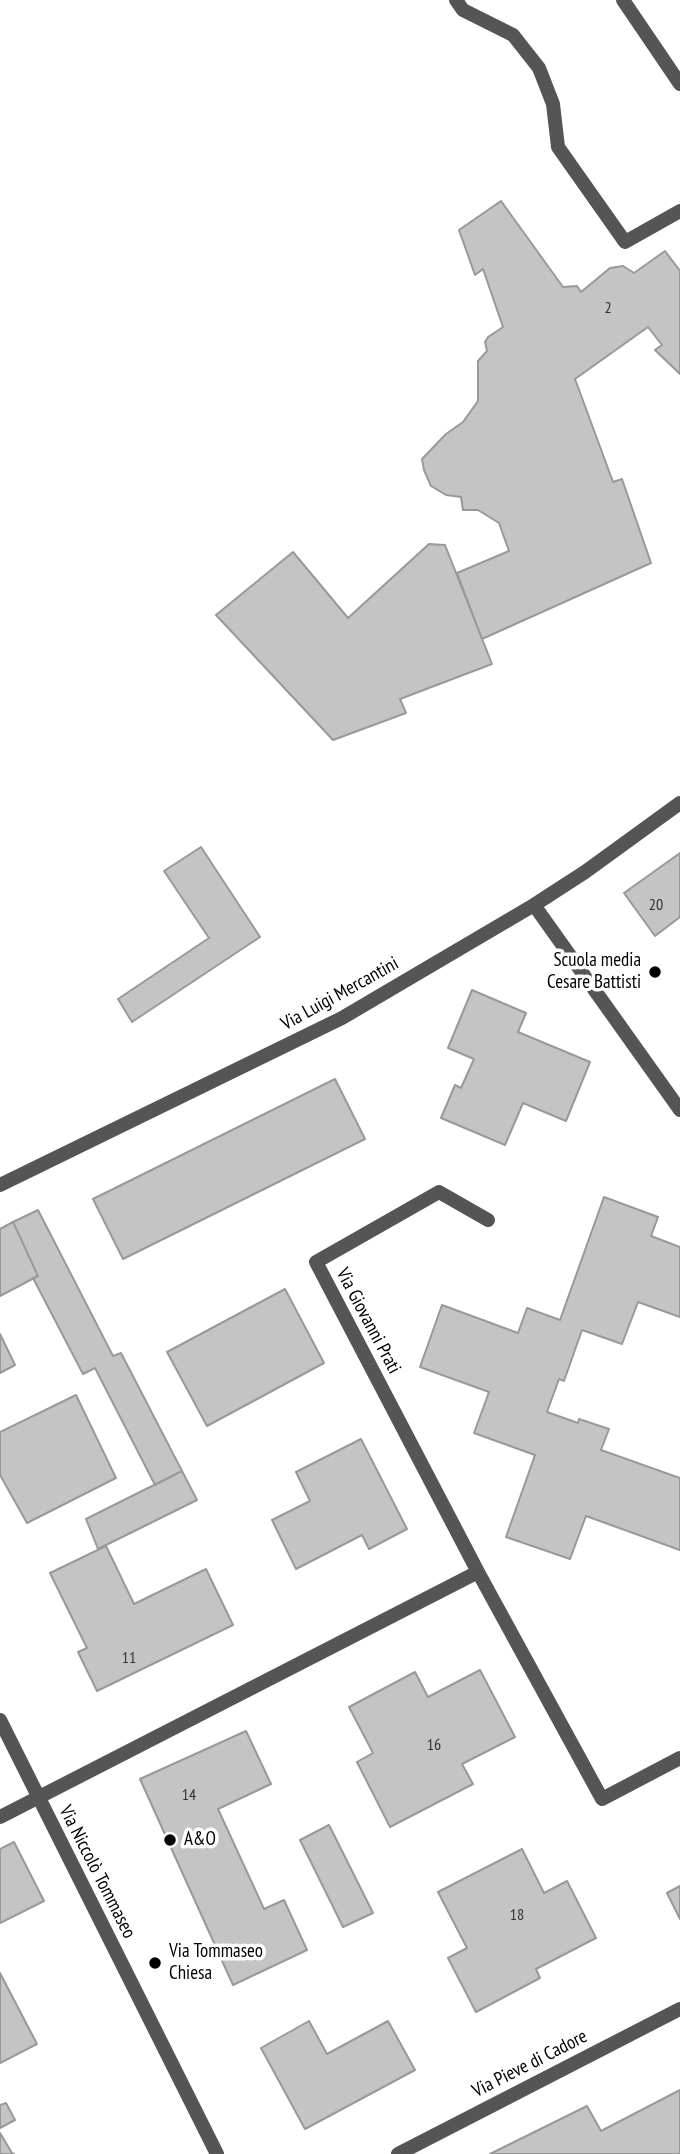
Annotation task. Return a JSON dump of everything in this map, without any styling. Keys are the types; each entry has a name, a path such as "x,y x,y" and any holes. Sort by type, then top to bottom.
{"street":[{"path":"456,0 463,10 513,35 539,68 553,104 558,147 625,242 680,211"},
{"path":"623,0 680,84"},
{"name":"Via Luigi Mercantini","path":"0,1185 342,1018 534,905 585,872 680,803"},
{"path":"534,905 680,1110"},
{"name":"Via Giovanni Prati","path":"488,1220 439,1192 316,1262 478,1572 602,1799 680,1758"},
{"path":"0,1817 478,1572"},
{"name":"Via Niccolò Tommaseo","path":"0,1720 217,2154"},
{"name":"Via Pieve di Cadore","path":"398,2154 680,2009"}],"building":[{"path":"501,201 563,287 577,286 581,292 610,268 623,266 634,273 665,251 680,271 680,374 655,350 662,345 648,327 575,379 613,482 622,479 651,563 482,639 457,573 509,551 499,523 478,510 463,510 461,497 446,495 431,486 422,459 446,434 463,422 478,401 478,361 487,351 485,342 488,337 503,327 483,269 475,275 459,230"},
{"path":"429,544 445,545 492,664 400,699 406,713 333,740 216,615 293,552 348,618"},
{"path":"201,847 260,937 132,1022 118,999 209,938 164,871"},
{"path":"680,853 680,917 655,936 624,893"},
{"path":"472,990 526,1013 518,1032 590,1062 566,1121 523,1103 505,1145 441,1118 455,1085 461,1088 474,1059 448,1048"},
{"path":"335,1079 365,1139 123,1259 93,1199"},
{"path":"604,1197 658,1217 651,1236 680,1247 680,1317 638,1302 622,1344 582,1330 564,1381 559,1379 547,1412 578,1423 579,1419 609,1429 601,1450 680,1478 680,1550 586,1516 570,1559 506,1537 535,1455 474,1433 489,1392 420,1367 442,1305 518,1333 527,1308 560,1320"},
{"path":"38,1210 113,1356 121,1353 182,1471 155,1485 95,1368 83,1374 33,1278 38,1276 13,1222"},
{"path":"13,1222 38,1276 0,1296 0,1229"},
{"path":"285,1289 324,1363 207,1426 167,1352"},
{"path":"0,1334 15,1365 0,1373"},
{"path":"76,1395 116,1478 27,1523 0,1475 0,1432"},
{"path":"361,1439 407,1529 369,1549 362,1535 296,1569 272,1520 310,1501 296,1472"},
{"path":"182,1471 197,1500 98,1549 86,1519"},
{"path":"106,1546 134,1604 206,1569 233,1625 97,1691 78,1652 87,1648 50,1573"},
{"path":"480,1670 515,1737 462,1764 473,1784 390,1827 357,1762 373,1753 349,1707 415,1672 428,1697"},
{"path":"246,1731 271,1784 218,1809 264,1909 284,1900 307,1950 233,1985 140,1779"},
{"path":"329,1825 373,1913 343,1927 300,1840"},
{"path":"14,1842 44,1901 0,1923 0,1849"},
{"path":"522,1849 544,1893 567,1881 596,1938 536,1969 540,1978 476,2012 448,1958 467,1948 438,1892"},
{"path":"680,1886 680,1919 667,1893"},
{"path":"0,1973 37,2044 0,2063"},
{"path":"309,2021 327,2054 388,2021 415,2070 305,2129 261,2048"},
{"path":"680,2090 680,2154 490,2154 587,2106 601,2131"},
{"path":"6,2103 15,2120 0,2128 0,2105"},
{"path":"0,2133 12,2153 14,2154 0,2154"}],"place":[{"name":"Scuola media Cesare Battisti","path":"655,972"},
{"name":"A&O","path":"170,1840"},
{"name":"Via Tommaseo Chiesa","path":"155,1963"}]}
